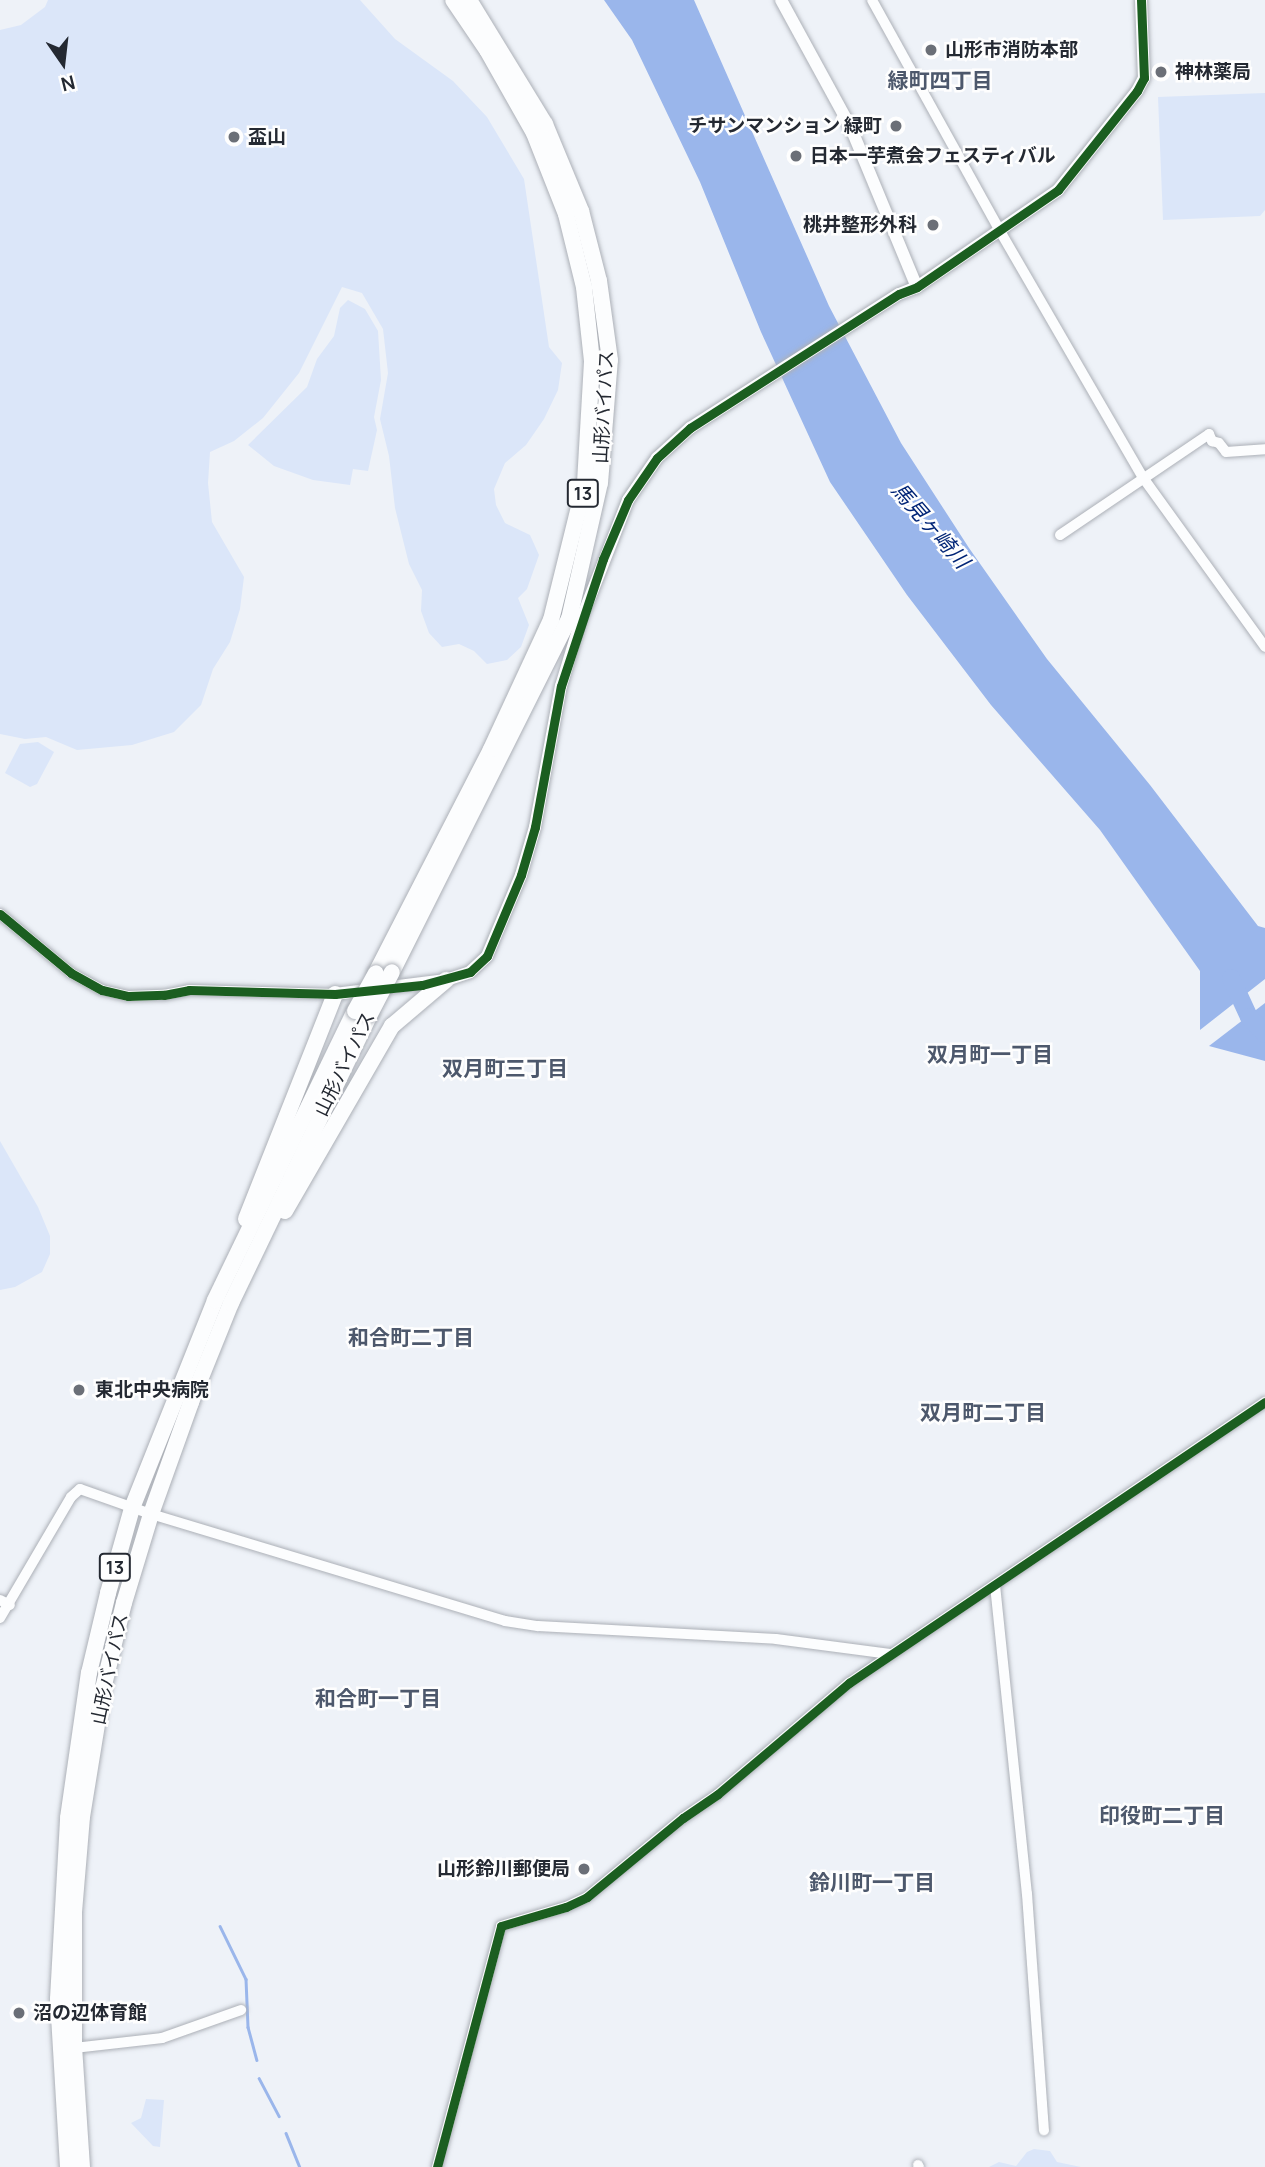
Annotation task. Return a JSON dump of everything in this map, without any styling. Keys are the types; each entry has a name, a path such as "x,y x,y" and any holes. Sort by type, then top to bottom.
{"highway":[{"name":"山形バイパス","path":"384,973 551,620 585,483 592,361 584,287 566,214 534,133 486,50 453,0"},
{"name":"山形バイパス","path":"68,2167 58,1999 68,1818 89,1673 132,1508 223,1301 362,1013 569,619 600,483 610,360 599,281 581,211 545,124 470,0"},
{"path":"223,1301 392,1026 446,979"},
{"path":"223,1301 335,994"},
{"name":"山形バイパス","path":"82,2167 74,2048 73,1935 82,1818 102,1693 150,1514 191,1402 223,1301"}],"street":[{"path":"782,0 856,140 918,287"},
{"path":"872,0 1000,231 1144,479 1265,647"},
{"path":"0,914 71,973 102,990 128,996 164,995 189,990 335,994 446,979 470,971 487,956 500,930 535,827 565,673 603,559 628,499 657,458 690,428 899,294 918,287 1058,190 1137,91 1144,78 1141,0"},
{"path":"1060,535 1209,434 1212,441 1219,443 1226,452 1265,449"},
{"path":"437,2167 501,1926 587,1897 683,1818 718,1794 849,1683 1265,1402"},
{"path":"0,1618 5,1603 71,1497 80,1489 150,1514 505,1621 538,1626 776,1639 890,1654"},
{"path":"995,1585 1027,1895 1044,2130"},
{"path":"74,2048 162,2038 241,2010"}],"shaded area":[{"path":"48,0 360,0 395,39 453,81 487,117 524,179 549,347 562,363 558,390 544,419 526,445 505,463 494,489 496,505 505,523 530,535 539,555 527,589 518,598 529,625 521,647 507,660 487,664 474,651 459,644 442,647 429,633 421,611 422,590 409,564 395,508 389,456 380,419 388,373 383,329 362,293 342,287 299,373 263,418 234,441 210,452 208,483 212,522 244,577 240,609 230,642 213,669 201,705 174,732 132,745 77,750 46,737 25,739 0,734 0,30 21,25 45,7"},
{"path":"1265,93 1265,210 1260,216 1163,220 1158,97"},
{"path":"348,300 365,309 378,331 381,380 374,417 377,430 368,471 353,469 350,485 313,480 274,466 248,445 307,387 317,359 334,336 340,308"},
{"path":"38,742 54,752 37,784 30,787 5,773 20,744"},
{"path":"0,1141 38,1207 50,1236 50,1254 42,1272 15,1287 0,1290"},
{"path":"146,2099 164,2100 160,2147 153,2146 131,2123 141,2118"},
{"path":"1034,2149 1050,2151 1057,2162 1081,2167 989,2167 999,2162 1016,2166 1027,2152"}],"water":[{"path":"604,0 694,0 829,306 901,443 969,548 1047,659 1150,785 1258,926 1265,928 1265,979 1200,1030 1200,971 1100,830 991,705 907,595 830,482 761,332 700,182 632,40"},
{"path":"1265,1003 1265,1061 1209,1046"}],"waterway":[{"name":"馬見ヶ崎川","path":"1231,978 1249,1017 1265,1034"},
{"path":"220,1926 246,1979 248,2027 257,2060"},
{"path":"259,2078 279,2116"},
{"path":"286,2133 300,2167"}],"cycle path":[{"path":"0,914 71,973 102,990 128,996 164,995 189,990 335,994 422,985 470,972 487,956 521,875 535,827 561,686 603,559 628,500 657,458 690,428 899,294 917,287 1058,190 1137,91 1144,78 1141,0"},
{"path":"437,2167 501,1926 566,1907 587,1897 683,1818 718,1794 849,1683 1265,1402"}],"place":[{"name":"山形市消防本部","path":"931,50"},
{"name":"神林薬局","path":"1161,72"},
{"name":"チサンマンション 緑町","path":"896,126"},
{"name":"盃山","path":"234,137"},
{"name":"日本一芋煮会フェスティバル","path":"796,156"},
{"name":"桃井整形外科","path":"933,225"},
{"name":"東北中央病院","path":"79,1390"},
{"name":"山形鈴川郵便局","path":"584,1869"},
{"name":"沼の辺体育館","path":"19,2013"}],"district":[{"name":"緑町四丁目","path":"940,80"},
{"name":"双月町一丁目","path":"990,1054"},
{"name":"双月町三丁目","path":"505,1068"},
{"name":"和合町二丁目","path":"411,1337"},
{"name":"双月町二丁目","path":"983,1412"},
{"name":"和合町一丁目","path":"378,1698"},
{"name":"印役町二丁目","path":"1162,1815"},
{"name":"鈴川町一丁目","path":"872,1882"}]}
